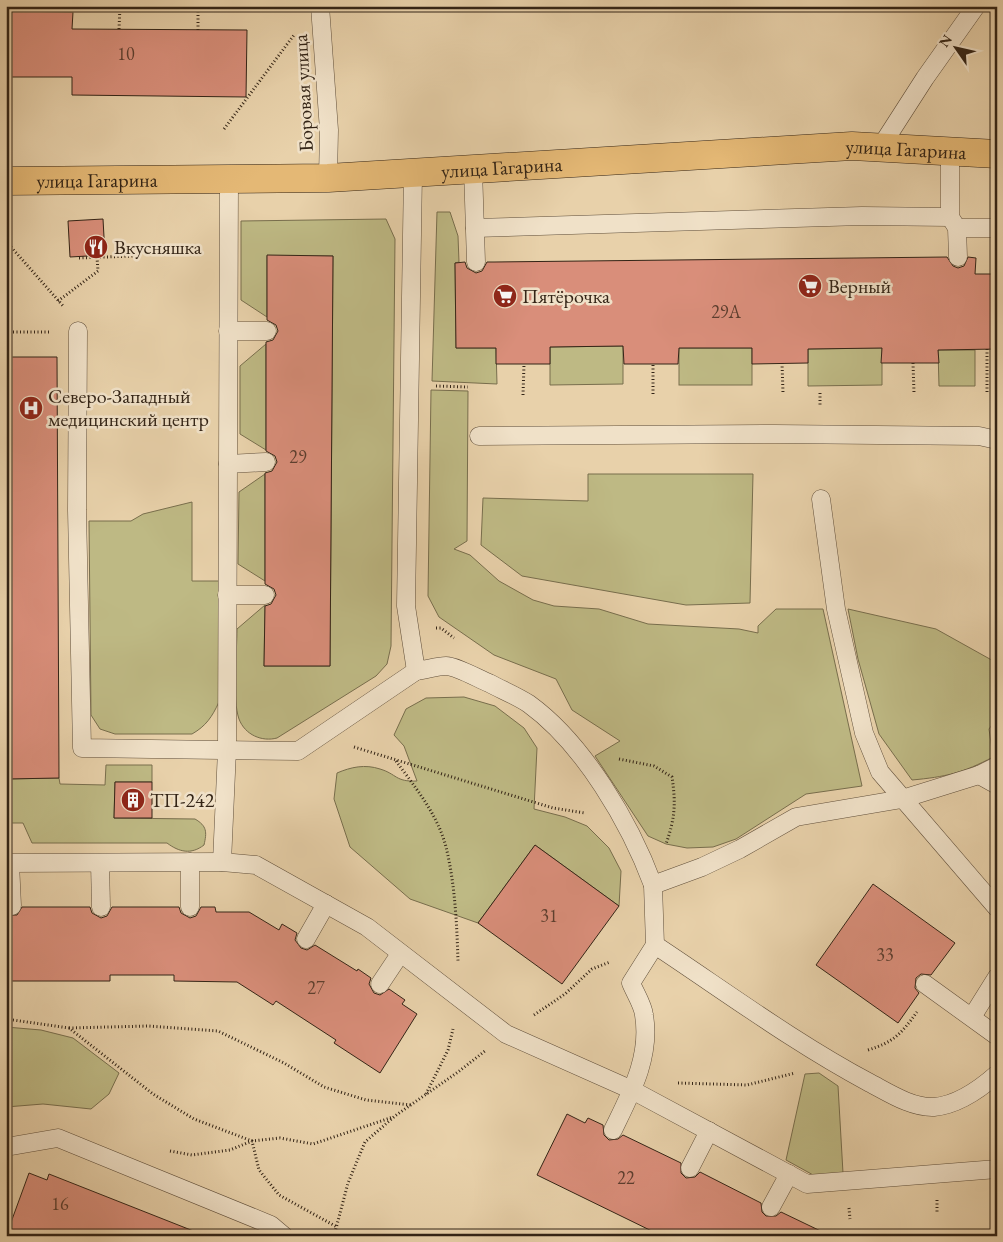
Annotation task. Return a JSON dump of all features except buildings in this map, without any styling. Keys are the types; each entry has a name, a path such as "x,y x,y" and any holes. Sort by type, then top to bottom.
{"main road":[{"name":"улица Гагарина","path":"6,181 328,178 852,146 997,154"}],"lane":[{"name":"Боровая улица","path":"320,6 329,130 328,178"},
{"path":"880,148 925,78 976,6"},
{"path":"950,151 953,223 958,257"},
{"path":"473,169 476,262"},
{"path":"413,173 406,606 416,671"},
{"path":"222,862 227,750 229,179"},
{"path":"475,228 862,216 997,228"},
{"path":"78,331 78,510 82,748 298,751 416,671 448,666 529,704 564,736 588,766 640,849 654,885 655,945 631,983 644,1014 644,1057 632,1090 613,1130"},
{"path":"228,331 267,331"},
{"path":"479,436 775,434 979,436 997,440"},
{"path":"228,464 266,462"},
{"path":"822,499 836,609 864,733 880,772 997,908"},
{"path":"227,595 265,594"},
{"path":"654,885 710,864 796,817 902,799 979,775 997,766"},
{"path":"979,775 997,785"},
{"path":"190,862 190,907"},
{"path":"12,906 8,863 222,862 256,865 367,927 506,1034 632,1090 807,1184 997,1169"},
{"path":"100,863 102,907"},
{"path":"306,939 326,904"},
{"path":"655,945 830,1062 904,1101 932,1107 955,1102 984,1085 997,1074"},
{"path":"380,984 400,954"},
{"path":"972,1017 997,977"},
{"path":"929,987 997,1036"},
{"path":"690,1168 709,1131"},
{"path":"6,1161 13,1146 58,1138 271,1225 284,1236"},
{"path":"771,1207 789,1174"}],"path":[{"path":"26,6 26,12"},
{"path":"119,29 120,6"},
{"path":"198,6 198,30"},
{"path":"224,129 300,27"},
{"path":"6,332 78,331 68,312 11,247"},
{"path":"79,258 134,256"},
{"path":"58,301 98,271 97,257"},
{"path":"987,349 987,393"},
{"path":"782,363 783,393"},
{"path":"913,363 914,393"},
{"path":"524,364 524,395"},
{"path":"653,364 653,394"},
{"path":"428,385 468,387"},
{"path":"322,736 396,761 553,808 623,820"},
{"path":"396,761 426,803 446,846 458,929 459,969 455,996 454,1025 448,1050 426,1095"},
{"path":"334,1236 348,1183 365,1142 395,1116 426,1095 506,1034 565,994 592,969 655,945"},
{"path":"632,1090 683,1082 747,1085 784,1076 889,1043 904,1031 929,987"},
{"path":"6,1019 69,1028 148,1026 218,1031 284,1063 324,1087 366,1100 411,1105"},
{"path":"69,1028 153,1094 194,1119 252,1141"},
{"path":"167,1151 192,1156 230,1150 252,1141 280,1138 313,1144 395,1116"},
{"path":"252,1141 259,1170 279,1195 337,1227"}],"shaded area":[{"path":"437,212 450,212 458,236 459,262 455,263 456,348 496,348 497,384 432,381"},
{"path":"386,219 395,239 391,646 387,664 376,676 277,738 260,738 245,729 239,719 237,710 235,688 237,629 265,605 264,666 330,666 333,256 267,256 267,317 241,300 241,221"},
{"path":"266,344 266,450 240,434 240,366"},
{"path":"623,346 623,384 550,385 550,347"},
{"path":"679,348 752,348 752,385 679,385"},
{"path":"882,348 882,385 808,386 808,349"},
{"path":"938,350 975,350 975,386 939,386"},
{"path":"431,390 468,391 467,541 454,549 470,555 499,581 533,600 554,606 599,609 648,624 739,629 758,633 758,626 776,609 823,609 862,786 806,794 736,839 713,847 687,848 666,844 648,836 595,756 620,741 572,710 556,679 494,655 439,617 428,596"},
{"path":"265,474 265,581 238,564 239,492"},
{"path":"588,474 753,474 750,603 686,605 522,576 481,545 483,498 588,501"},
{"path":"192,502 192,581 219,581 219,702 208,721 192,734 115,734 100,729 91,715 89,521 131,521 143,514"},
{"path":"848,609 936,629 997,663 997,718 989,729 993,757 954,773 912,780 879,734 858,659"},
{"path":"464,697 495,706 524,728 537,748 534,809 565,817 587,826 609,848 621,871 619,906 535,845 478,923 410,899 350,847 334,799 337,773 363,766 374,767 404,780 417,781 404,746 394,735 406,709 426,698"},
{"path":"106,765 152,765 152,782 115,782 114,818 195,819 204,827 206,836 204,845 194,850 185,851 176,849 167,843 32,843 23,823 6,823 6,779 59,778 60,784 105,785"},
{"path":"6,1027 41,1030 73,1038 119,1073 109,1094 91,1109 43,1104 6,1107"},
{"path":"819,1073 838,1086 843,1173 815,1176 786,1160 805,1074"}],"place":[{"name":"Вкусняшка","path":"96,247"},
{"name":"Верный","path":"810,286"},
{"name":"Пятёрочка","path":"505,296"},
{"name":"Северо-Западный медицинский центр","path":"31,408"},
{"name":"ТП-242","path":"133,800"}]}
